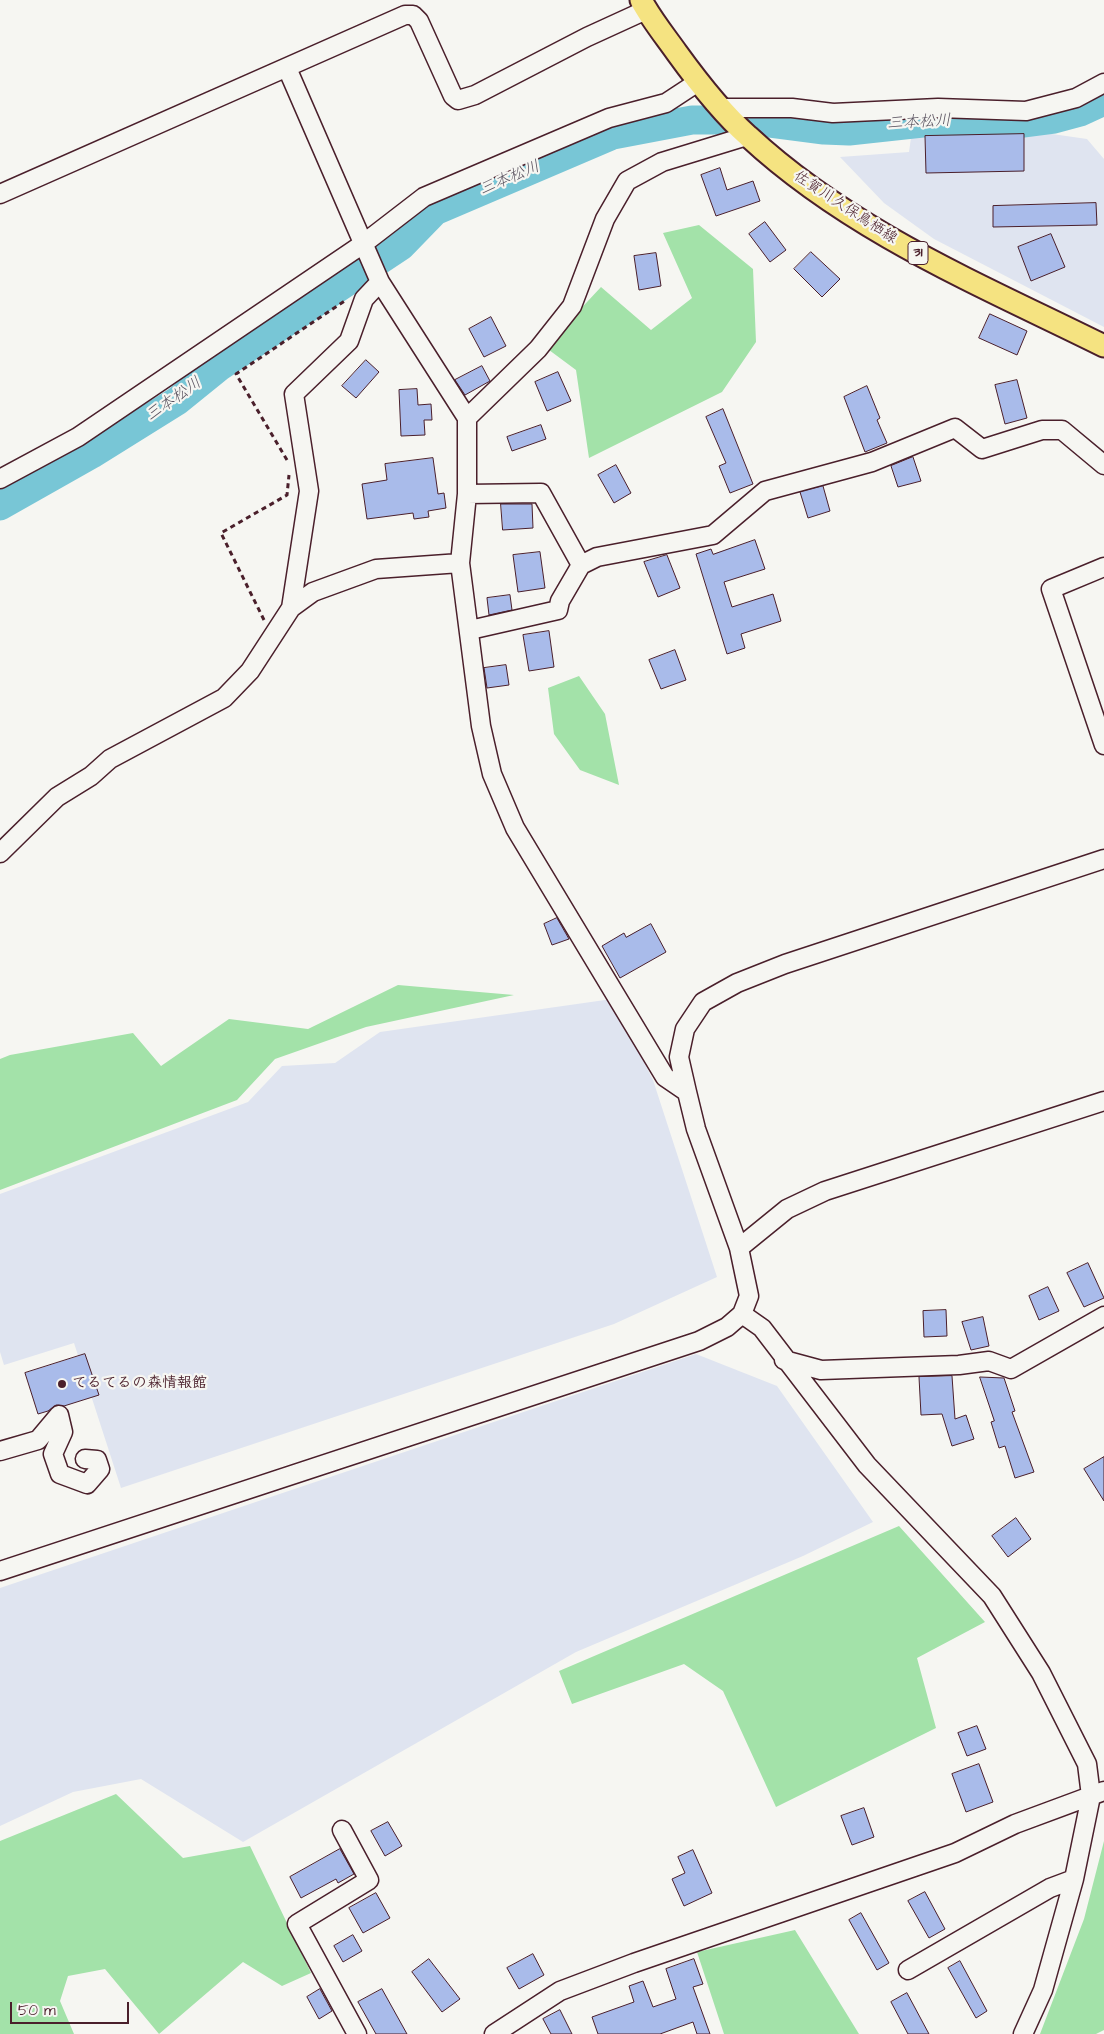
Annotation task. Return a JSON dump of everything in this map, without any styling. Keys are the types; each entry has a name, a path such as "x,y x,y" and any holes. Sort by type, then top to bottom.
{"main road":[{"name":"佐賀川久保鳥栖線","path":"644,5 698,82 721,108 747,136 808,186 889,239 1104,346"}],"street":[{"path":"0,194 405,15 413,16 419,21 453,96 458,100 466,99 644,5"},
{"path":"287,68 380,282 468,418 467,494 460,563 481,726 492,774 515,828 665,1077 687,1092"},
{"path":"0,480 78,437 363,244 424,198 609,118 666,103 698,82"},
{"path":"721,108 792,108 833,113 938,108 1026,111 1076,98 1104,83"},
{"path":"468,418 538,349 572,306 605,219 627,181 662,162 747,136"},
{"path":"291,608 309,491 294,394 349,341 364,299 380,282"},
{"path":"470,630 558,610 560,601 582,565 597,557 713,535 765,492 872,462 955,428 982,449 1042,430 1062,430 1104,466"},
{"path":"467,494 541,493 582,565"},
{"path":"0,853 57,797 91,776 110,759 224,698 250,671 291,608 313,592 376,569 460,563"},
{"path":"1104,567 1051,589 1104,745"},
{"path":"0,1571 699,1340 727,1328 742,1314 749,1296 739,1248 696,1129 680,1057 685,1029 703,1002 737,983 785,964 1104,859"},
{"path":"739,1248 787,1209 825,1191 1104,1101"},
{"path":"742,1314 762,1328 784,1360 867,1465 992,1596 1041,1673 1080,1746 1098,1794 1043,1990 1023,2034"},
{"path":"784,1360 821,1370 959,1365 990,1361 1010,1369 1104,1316"},
{"path":"0,1451 38,1440 58,1415 63,1432 54,1454 60,1474 87,1484 100,1469 97,1460 85,1459"},
{"path":"494,2034 560,1991 634,1963 955,1853 1015,1824 1098,1794"},
{"path":"342,1830 369,1880 297,1924 357,2034"},
{"path":"908,1970 1050,1888 1074,1879"}],"path":[{"path":"272,636 221,534 287,495 290,465 236,374 345,301 364,299"}],"shaded area":[{"path":"1033,116 1045,133 1087,139 1104,159 1104,327 934,239 884,203 840,157 909,152 914,117"},
{"path":"612,999 653,1080 717,1277 614,1324 121,1488 74,1343 4,1365 0,1352 0,1194 248,1102 282,1066 335,1063 380,1032"},
{"path":"696,1354 777,1386 873,1522 803,1556 576,1652 243,1842 141,1779 73,1792 0,1826 0,1588"}],"green space":[{"path":"699,225 753,269 756,342 722,392 589,458 576,370 545,347 601,287 651,330 692,298 663,233"},
{"path":"579,676 605,714 619,785 580,770 554,734 548,688"},
{"path":"398,985 514,995 366,1027 275,1059 237,1100 0,1190 0,1059 10,1055 133,1033 161,1066 229,1019 308,1029"},
{"path":"899,1526 985,1622 917,1658 936,1728 776,1807 723,1691 684,1664 572,1704 559,1671"},
{"path":"116,1794 183,1858 250,1846 311,1973 282,1986 243,1962 159,2034 105,1969 68,1976 60,2001 74,2034 0,2034 0,1841"},
{"path":"1104,1841 1104,2030 1096,2034 1040,2034 1084,1919"},
{"path":"795,1930 859,2034 724,2034 697,1952"}],"building":[{"path":"1024,134 1024,171 926,173 925,136"},
{"path":"720,168 727,190 753,181 760,201 716,216 701,175"},
{"path":"1096,203 1097,225 993,227 993,206"},
{"path":"765,222 786,250 770,262 749,234"},
{"path":"1051,234 1065,267 1031,281 1018,247"},
{"path":"811,252 840,279 822,297 794,269"},
{"path":"656,253 661,286 639,290 634,256"},
{"path":"990,314 1027,331 1017,355 979,338"},
{"path":"491,317 506,346 484,357 469,329"},
{"path":"366,360 379,372 356,398 342,386"},
{"path":"482,366 490,381 465,395 455,380"},
{"path":"558,372 571,401 547,411 535,382"},
{"path":"1017,380 1027,418 1005,424 995,385"},
{"path":"867,386 880,418 877,420 887,443 865,452 844,397"},
{"path":"417,389 418,405 431,404 432,420 424,420 425,435 401,436 399,390"},
{"path":"723,409 753,484 730,493 719,466 726,463 706,417"},
{"path":"541,425 546,439 512,451 507,437"},
{"path":"913,457 921,481 898,487 891,466"},
{"path":"433,458 438,494 444,493 446,508 428,511 429,517 414,519 413,513 367,519 362,484 387,480 385,464"},
{"path":"616,465 631,493 614,503 598,475"},
{"path":"823,486 830,511 808,518 800,492"},
{"path":"501,504 532,504 533,528 503,530"},
{"path":"755,540 765,569 724,582 732,607 773,594 781,621 741,634 745,648 727,654 696,554 711,549 713,554"},
{"path":"540,552 545,588 518,592 513,555"},
{"path":"667,555 680,588 658,597 644,562"},
{"path":"510,595 512,610 489,615 487,598"},
{"path":"549,631 554,667 529,671 523,635"},
{"path":"675,650 686,680 661,689 649,660"},
{"path":"506,665 509,685 487,688 484,668"},
{"path":"557,918 569,939 552,945 544,924"},
{"path":"651,924 666,952 620,978 602,946 624,933 626,937"},
{"path":"1088,1263 1104,1298 1084,1307 1067,1273"},
{"path":"1048,1287 1059,1311 1039,1320 1029,1296"},
{"path":"946,1310 947,1336 924,1337 923,1311"},
{"path":"983,1317 989,1346 971,1350 962,1322"},
{"name":"てるてるの森情報館","path":"85,1354 99,1395 64,1406 56,1405 48,1411 38,1414 25,1373"},
{"path":"952,1376 955,1419 966,1415 974,1439 952,1446 942,1414 921,1415 919,1377"},
{"path":"980,1377 1004,1378 1015,1411 1012,1412 1034,1472 1015,1478 1005,1446 999,1448 991,1422 994,1421"},
{"path":"1104,1457 1104,1501 1084,1469"},
{"path":"1016,1518 1031,1539 1008,1557 992,1536"},
{"path":"977,1726 986,1749 967,1756 958,1733"},
{"path":"979,1764 993,1802 966,1812 952,1774"},
{"path":"864,1808 874,1837 852,1845 841,1816"},
{"path":"388,1822 402,1846 385,1856 371,1831"},
{"path":"340,1849 354,1874 338,1883 336,1879 301,1898 290,1877"},
{"path":"693,1850 712,1893 684,1906 672,1879 685,1873 678,1857"},
{"path":"925,1892 945,1929 929,1938 908,1901"},
{"path":"376,1893 390,1918 363,1933 349,1908"},
{"path":"861,1913 889,1963 877,1970 849,1920"},
{"path":"353,1935 362,1951 343,1962 334,1946"},
{"path":"533,1954 544,1975 519,1989 507,1968"},
{"path":"429,1959 460,1999 442,2012 412,1972"},
{"path":"694,1959 703,1984 693,1987 710,2034 697,2034 693,2022 660,2034 598,2034 592,2017 634,2002 629,1986 643,1981 653,2007 676,1999 666,1969"},
{"path":"960,1961 987,2011 976,2018 948,1968"},
{"path":"320,1989 332,2011 319,2019 307,1997"},
{"path":"382,1989 407,2034 376,2034 358,2002"},
{"path":"907,1993 929,2034 908,2034 891,2002"},
{"path":"560,2010 572,2034 551,2034 543,2019"}],"waterway":[{"name":"三本松川","path":"0,506 92,454 177,401 219,367 401,246 435,211 613,135 692,120 747,120 824,130 849,131 941,121 1023,123 1054,119 1080,112 1104,101"}],"place":[{"name":"てるてるの森情報館","path":"62,1384"}]}
